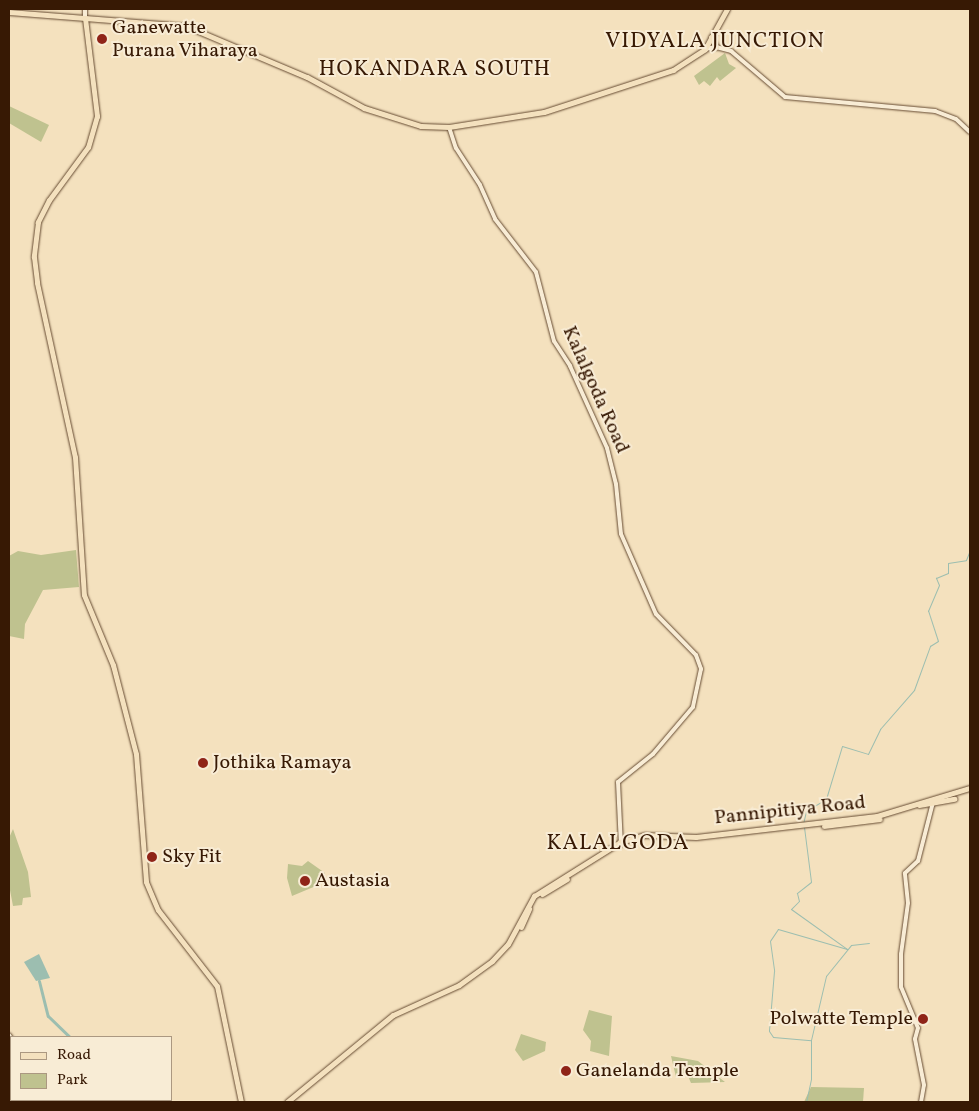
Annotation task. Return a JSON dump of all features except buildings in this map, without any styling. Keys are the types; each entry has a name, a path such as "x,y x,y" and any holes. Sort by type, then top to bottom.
{"main road":[{"path":"9,12 186,26 307,77 364,108 421,126 449,127 527,116 604,94 679,68 705,49 726,9"},
{"path":"85,18 97,116 85,152 43,210 34,257 56,384 75,457 84,595 113,665 133,739 143,822 144,875 150,896 217,986 241,1102"},
{"path":"711,37 716,47"},
{"name":"Pannipitiya Road","path":"287,1102 393,1015 459,984 492,961 508,944 534,896 620,843 645,835 696,837 807,827 877,816 970,790"},
{"name":"Pannipitiya Road","path":"292,1102 395,1017 451,993 494,963 511,946 536,898 620,843"}],"street":[{"path":"85,9 85,18"},
{"path":"705,49 716,47 731,51 785,97 935,111 956,119 970,132"},
{"name":"Kalalgoda Road","path":"449,127 456,148 480,185 495,219 536,272 554,341 570,366 607,448 616,484 621,534 656,614 696,655 701,669 693,707 653,754 618,782 620,843"},
{"path":"922,1102 924,1086 915,1039 918,1028 900,987 901,954 908,903 905,873 918,861 933,801"}],"green space":[{"path":"725,53 729,64 736,68 720,81 717,77 710,86 704,81 699,85 694,76"},
{"path":"9,106 49,125 41,142 9,123"},
{"path":"76,550 79,587 43,590 25,624 24,639 9,636 9,556 18,551 41,555"},
{"path":"13,829 28,872 31,897 23,898 22,905 13,906 9,885 9,838"},
{"name":"Austasia","path":"308,861 325,873 323,883 292,896 287,878 288,864 302,866"},
{"path":"589,1010 612,1016 609,1056 590,1051 591,1041 583,1030"},
{"path":"521,1034 546,1042 545,1051 523,1061 515,1050"},
{"path":"671,1056 698,1061 725,1082 691,1083 687,1074 676,1077"},
{"path":"811,1087 864,1088 863,1102 804,1102"}],"shaded area":[{"path":"39,954 50,978 36,981 24,962"}],"waterway":[{"path":"803,824 806,811 826,799 842,746 868,754 880,729 914,690 930,646 938,641 928,611 939,585 936,578 948,573 948,563 966,560 970,550"},
{"path":"804,827 811,882 797,893 799,901 791,909 847,949 778,929 770,941 774,971 769,1031 773,1037 811,1040 811,1079 806,1102"},
{"path":"811,1040 826,976 851,945 869,943"},
{"path":"39,981 48,1016 69,1036"}],"place":[{"name":"Ganewatte Purana Viharaya","path":"102,39"},
{"name":"Jothika Ramaya","path":"203,763"},
{"name":"Sky Fit","path":"152,857"},
{"name":"Austasia","path":"305,881"},
{"name":"Polwatte Temple","path":"923,1019"},
{"name":"Ganelanda Temple","path":"566,1071"}],"district":[{"name":"VIDYALA JUNCTION","path":"715,42"},
{"name":"HOKANDARA SOUTH","path":"435,70"},
{"name":"KALALGODA","path":"618,844"}]}
